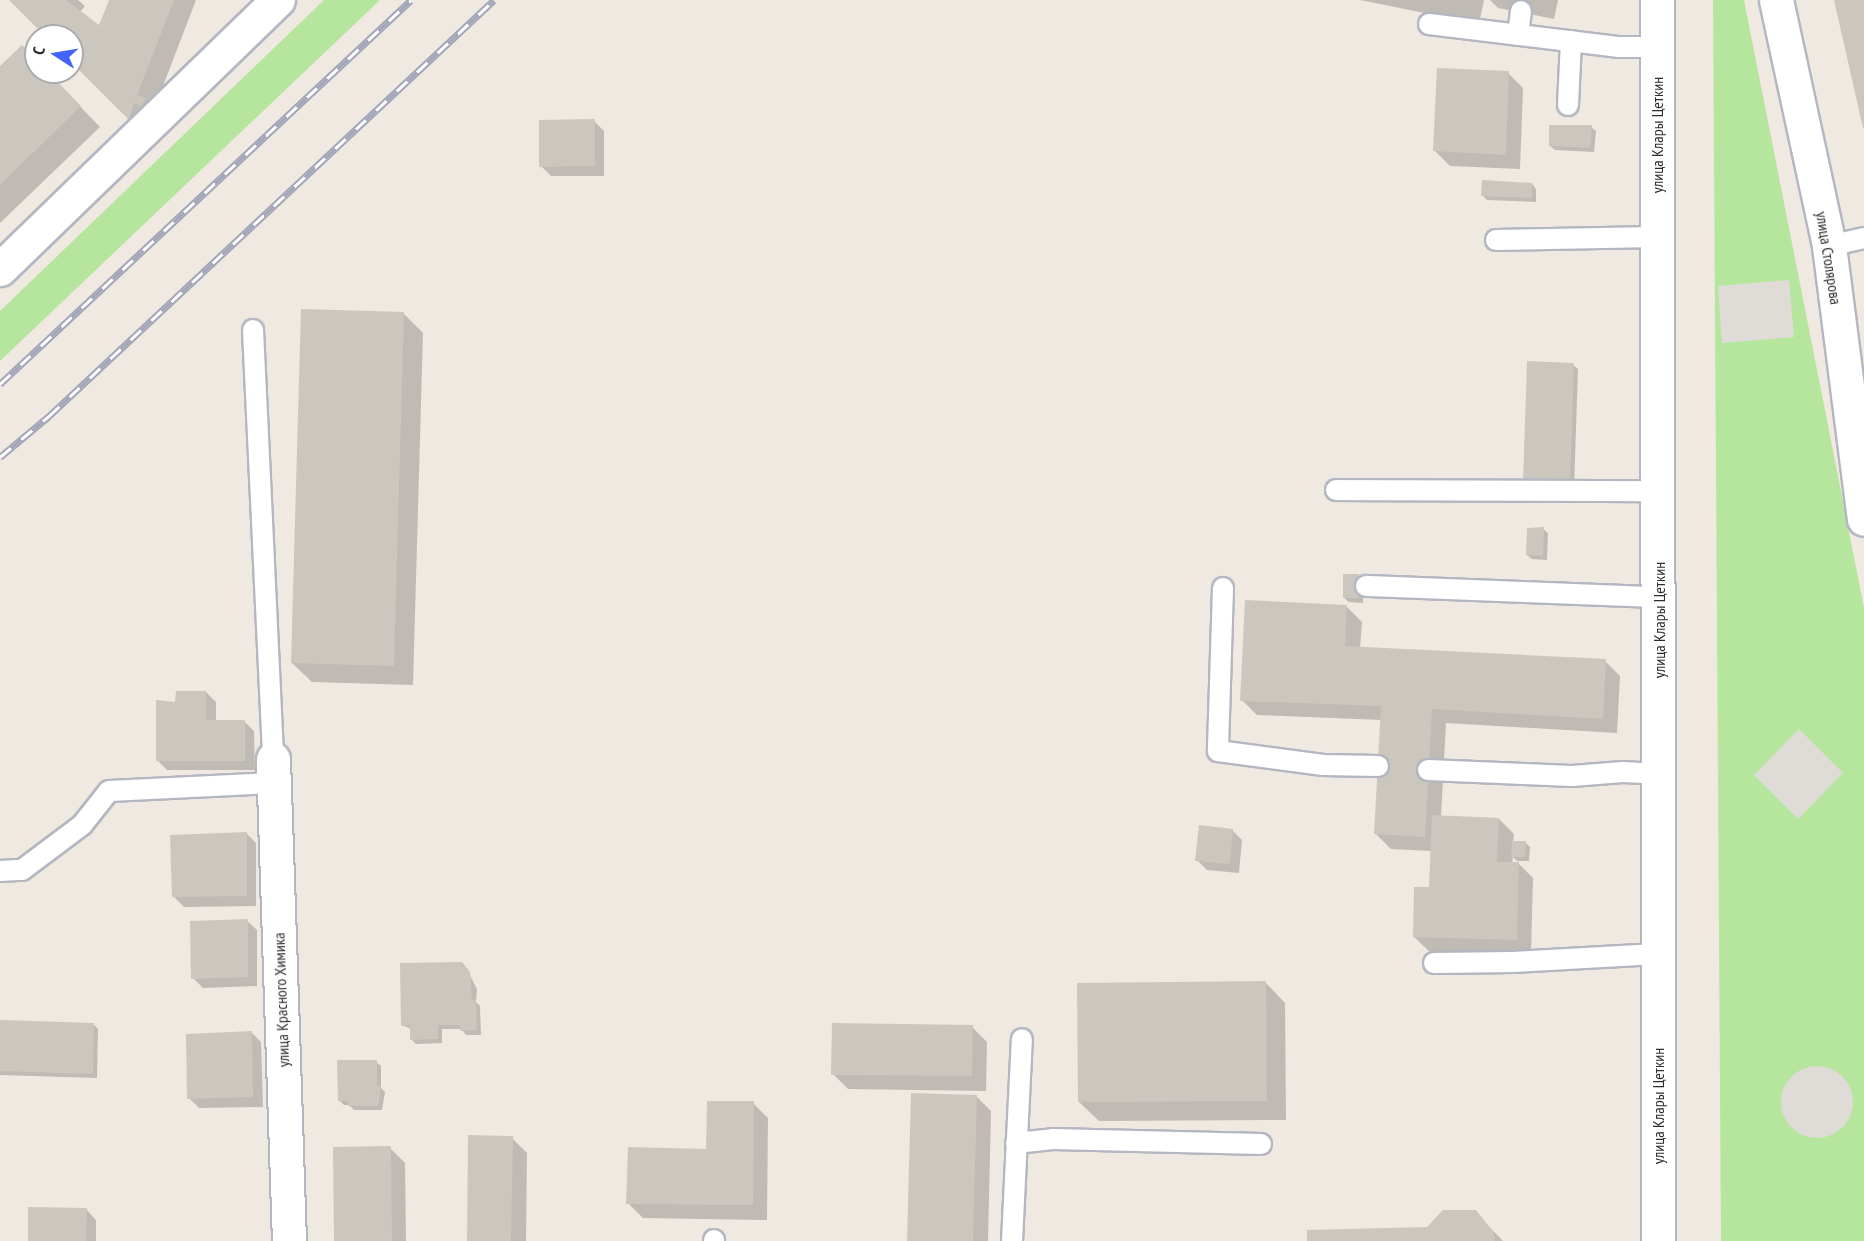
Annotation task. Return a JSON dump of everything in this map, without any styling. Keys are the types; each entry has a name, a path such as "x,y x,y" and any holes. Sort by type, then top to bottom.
{"main road":[{"path":"0,269 278,0"},
{"name":"улица Клары Цеткин","path":"1657,0 1658,1241"},
{"name":"улица Столярова","path":"1776,0 1829,246 1864,519"},
{"name":"улица Красного Химика","path":"274,771 289,1241"}],"lane":[{"path":"1518,35 1521,11"},
{"path":"1429,24 1620,47 1657,47"},
{"path":"1568,105 1571,42"},
{"path":"1496,240 1656,237"},
{"path":"1829,246 1864,238"},
{"path":"0,871 22,870 82,825 109,791 274,771 253,330"},
{"path":"1336,490 1658,491"},
{"path":"1366,586 1659,597"},
{"path":"1223,588 1218,751 1323,765 1378,766"},
{"path":"1428,770 1572,776 1623,772 1659,774"},
{"path":"1434,963 1514,962 1657,954"},
{"path":"1012,1241 1022,1039"},
{"path":"1016,1143 1053,1139 1261,1144"}],"green space":[{"path":"324,0 380,0 0,361 0,311"},
{"path":"1713,0 1744,0 1864,608 1864,1241 1721,1241"}],"shaded area":[{"path":"1789,280 1794,337 1722,343 1718,286"},
{"path":"1799,729 1843,773 1798,819 1754,775"},
{"path":"1824,1066 1843,1076 1851,1088 1853,1102 1851,1116 1843,1128 1831,1136 1810,1138 1791,1128 1783,1116 1781,1095 1791,1076 1803,1068"}],"building":[{"path":"9,0 66,0 99,25 109,0 174,0 137,95 145,98 142,106 134,103 129,120 84,75 84,24 33,24"},
{"path":"1834,0 1864,0 1864,128 1863,128"},
{"path":"22,45 24,47 24,84 60,84 81,106 0,185 0,66"},
{"path":"1437,68 1509,71 1506,155 1433,151"},
{"path":"595,119 595,166 539,167 539,120"},
{"path":"1549,125 1592,125 1590,148 1549,146"},
{"path":"1482,180 1532,183 1532,198 1481,196"},
{"path":"301,309 404,312 394,666 291,663"},
{"path":"1527,361 1574,363 1570,484 1523,483"},
{"path":"1544,527 1543,556 1526,555 1527,528"},
{"path":"1343,574 1359,574 1359,598 1343,598"},
{"path":"1245,600 1347,605 1345,646 1606,659 1603,719 1432,709 1425,837 1374,834 1381,706 1240,701"},
{"path":"176,691 206,691 206,720 245,720 245,761 156,761 156,700 175,702"},
{"path":"1432,815 1499,818 1497,862 1519,862 1517,940 1413,937 1414,887 1429,887"},
{"path":"1199,825 1233,829 1230,864 1195,861"},
{"path":"247,832 247,896 172,897 170,835"},
{"path":"1512,841 1526,841 1525,857 1511,857"},
{"path":"248,919 248,977 191,979 190,921"},
{"path":"462,962 470,972 472,1000 476,1000 477,1030 460,1031 460,1025 438,1025 438,1039 410,1040 410,1025 401,1026 400,963"},
{"path":"1266,981 1267,1101 1078,1102 1077,983"},
{"path":"0,1020 94,1023 93,1074 0,1071"},
{"path":"832,1023 973,1025 972,1076 831,1075"},
{"path":"252,1031 253,1097 187,1099 186,1034"},
{"path":"337,1060 377,1060 377,1086 381,1086 378,1106 348,1106 348,1101 338,1101"},
{"path":"911,1093 977,1095 973,1241 907,1241"},
{"path":"707,1101 754,1101 753,1205 626,1204 628,1147 706,1149"},
{"path":"468,1135 513,1136 511,1241 467,1241"},
{"path":"391,1146 392,1241 334,1241 333,1147"},
{"path":"28,1207 87,1208 86,1241 28,1241"},
{"path":"1443,1210 1476,1210 1494,1233 1495,1241 1307,1241 1307,1230 1427,1227"}],"railway":[{"path":"0,384 411,0"},
{"path":"0,457 49,416 494,0"}]}
